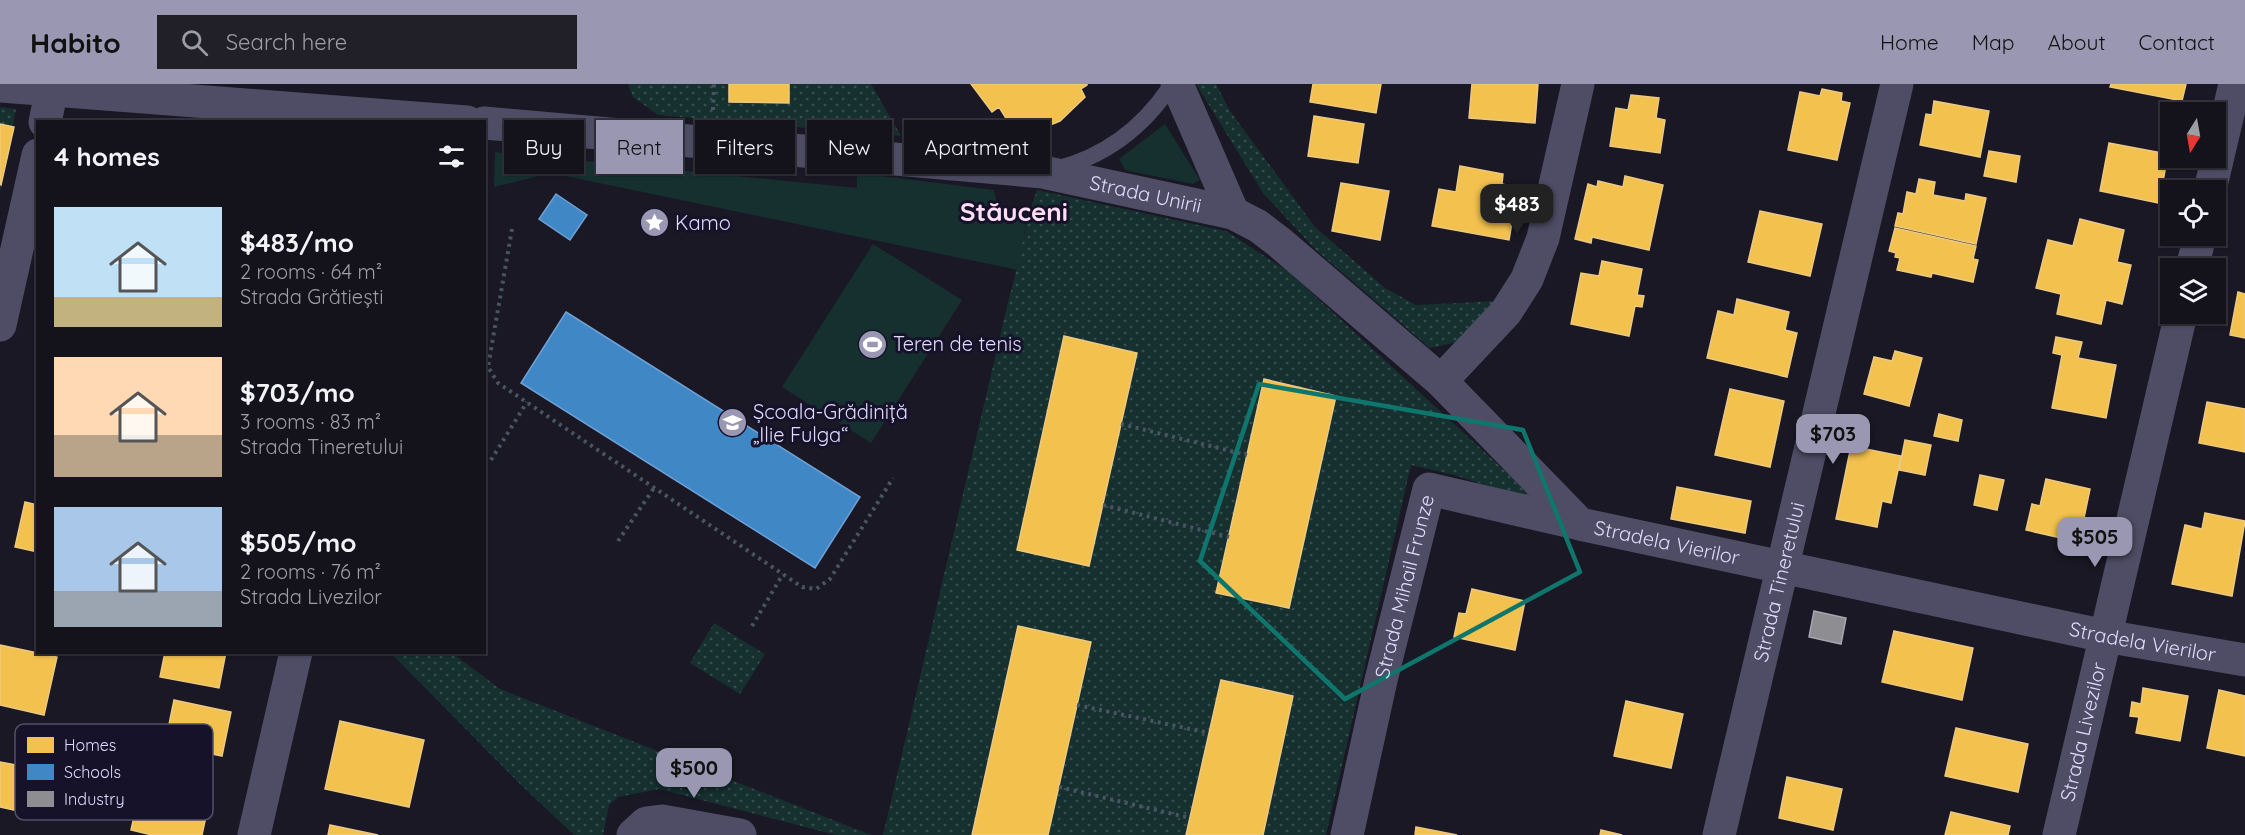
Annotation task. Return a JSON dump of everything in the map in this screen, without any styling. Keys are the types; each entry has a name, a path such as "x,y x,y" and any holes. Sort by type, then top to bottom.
{"street":[{"path":"1177,84 1233,213"},
{"path":"1441,381 1506,312 1527,279 1543,238 1578,84"},
{"name":"Strada Tineretului","path":"1719,835 1897,84"},
{"path":"2212,180 2235,84"},
{"path":"0,86 52,88 415,120"},
{"path":"45,120 52,88"},
{"name":"Strada Unirii","path":"486,123 904,160"},
{"path":"0,325 36,164"},
{"name":"Strada Unirii","path":"1050,174 1233,213"},
{"name":"Stradela Vierilor","path":"1233,213 1258,226 1279,242 1441,381 1580,524 2105,636 2245,660"},
{"name":"Strada Livezilor","path":"2059,835 2179,324"},
{"name":"Strada Mihail Frunze","path":"1347,835 1381,680 1429,489 1580,524"},
{"path":"254,835 296,654"},
{"path":"639,829 662,821 740,835"}],"lane":[{"path":"1050,170 1071,165 1103,152 1132,133 1156,108 1172,84"}],"path":[{"path":"712,120 714,84"},
{"path":"512,229 488,367 498,383 802,587 816,589 830,579 893,478"},
{"path":"491,460 527,402"},
{"path":"1121,424 1247,455"},
{"path":"618,541 654,488"},
{"path":"1103,505 1229,537"},
{"path":"752,626 783,574"},
{"path":"1077,705 1209,733"},
{"path":"1059,787 1190,818"}],"highlighted area":[{"path":"1259,384 1523,430 1580,572 1345,699 1200,561"}],"green space":[{"path":"628,84 871,84 892,120 807,120 807,128 795,127 795,120 716,120 658,115 633,97"},
{"path":"1196,84 1216,84 1230,111 1315,227 1385,288 1416,305 1499,301 1462,341 1430,348 1315,249 1263,193"},
{"path":"0,107 16,109 0,193"},
{"path":"892,120 901,136 892,135"},
{"path":"1165,124 1200,180 1193,184 1125,170 1119,159"},
{"path":"495,152 504,153 504,174 547,174 494,187"},
{"path":"584,161 596,162 596,174 683,174 683,171 695,172 695,174 716,174 857,188 857,174 865,174 994,190 999,213 1027,218 1018,270 556,174 584,174"},
{"path":"1037,190 1226,231 1289,272 1541,504 1458,476 1411,465 1326,835 883,835 1009,298"},
{"name":"Teren de tenis","path":"873,244 962,300 871,443 782,387"},
{"path":"714,623 765,654 740,694 690,663"},
{"path":"392,654 453,654 500,689 871,835 836,835 659,789 618,797 609,805 603,835 574,835 520,784"}],"building: Homes":[{"path":"729,84 789,84 789,103 729,102"},
{"path":"971,84 1087,84 1081,89 1085,97 1060,121 1050,125 1050,120 1007,120 999,107 992,112"},
{"path":"1313,84 1381,84 1376,113 1310,102"},
{"path":"1472,84 1538,84 1535,123 1469,118"},
{"path":"2111,84 2186,84 2182,101 2110,87"},
{"path":"1822,89 1842,93 1841,101 1850,103 1837,160 1788,150 1800,92 1820,96"},
{"path":"1631,95 1659,98 1656,118 1665,120 1660,153 1610,146 1616,108 1628,110"},
{"path":"1934,101 1989,111 1980,157 1920,145 1926,114 1932,115"},
{"path":"1314,116 1364,124 1358,163 1308,156"},
{"path":"0,124 14,127 1,185 0,184"},
{"path":"2109,143 2160,153 2160,168 2165,168 2163,180 2160,180 2159,203 2100,191"},
{"path":"1989,151 2020,156 2016,182 1984,176"},
{"path":"1460,166 1503,174 1502,184 1518,188 1509,240 1432,226 1439,189 1456,192"},
{"path":"1625,176 1663,185 1649,250 1592,237 1591,243 1575,239 1588,184 1597,187 1598,181 1623,187"},
{"path":"1919,179 1935,182 1933,195 1965,201 1966,194 1986,198 1976,244 1895,226 1898,213 1903,214 1907,192 1916,194"},
{"path":"1341,183 1389,191 1380,240 1332,231"},
{"path":"1760,211 1822,224 1810,276 1748,262"},
{"path":"2080,219 2124,230 2117,262 2131,265 2122,304 2106,300 2101,324 2057,314 2061,294 2036,288 2048,240 2073,246"},
{"path":"1895,228 1976,246 1973,259 1978,260 1973,282 1932,273 1931,277 1897,270 1900,258 1895,257 1896,253 1889,251"},
{"path":"1602,261 1642,269 1637,295 1644,296 1642,307 1635,306 1629,336 1571,324 1581,273 1599,276"},
{"path":"2238,292 2245,294 2245,338 2230,335"},
{"path":"1737,299 1789,312 1785,330 1797,333 1787,377 1707,358 1718,311 1734,315"},
{"path":"1064,336 1137,353 1089,566 1017,550"},
{"path":"2056,337 2082,342 2078,358 2116,365 2106,418 2052,408 2062,355 2053,353"},
{"path":"1895,351 1922,358 1909,406 1864,394 1874,357 1892,361"},
{"path":"1264,379 1336,396 1289,608 1216,593"},
{"path":"1730,389 1784,401 1770,467 1715,455"},
{"path":"2207,402 2245,409 2245,452 2199,443"},
{"path":"1939,414 1962,420 1958,441 1934,436"},
{"path":"1905,440 1931,445 1925,475 1899,470"},
{"path":"1851,446 1901,456 1891,503 1882,501 1877,527 1836,519"},
{"path":"1980,475 2004,480 1997,510 1974,505"},
{"path":"2046,479 2090,489 2079,542 2026,530 2032,504 2040,506"},
{"path":"1677,487 1751,501 1745,533 1671,519"},
{"path":"25,502 36,505 36,552 15,547"},
{"path":"2205,513 2245,521 2232,596 2172,584 2185,525 2202,529"},
{"path":"1472,589 1525,601 1515,650 1454,637 1459,613 1466,614"},
{"path":"1018,626 1091,642 1048,835 972,835"},
{"path":"1894,631 1973,648 1962,700 1882,682"},
{"path":"0,645 57,657 44,715 0,705"},
{"path":"165,654 226,654 219,688 160,677"},
{"path":"1221,680 1293,696 1263,835 1186,835"},
{"path":"2143,688 2188,696 2180,741 2136,733 2139,717 2130,716 2132,702 2141,704"},
{"path":"2219,690 2245,696 2245,756 2207,748"},
{"path":"174,700 231,712 222,756 213,754 213,724 169,724"},
{"path":"1626,701 1683,714 1671,768 1614,756"},
{"path":"340,721 424,740 409,807 325,789"},
{"path":"1956,728 2028,744 2018,792 1945,776"},
{"path":"0,762 15,765 15,810 0,807"},
{"path":"1787,777 1842,789 1833,830 1779,818"},
{"path":"1951,812 2010,826 2008,835 1945,835"},
{"path":"133,820 205,820 202,835 152,835 131,830"},
{"path":"330,825 378,835 328,835"},
{"path":"1416,827 1457,835 1415,835"},
{"path":"1601,830 1622,835 1600,835"}],"building: Schools":[{"path":"556,194 587,215 570,240 539,219"},
{"path":"566,312 860,497 815,568 521,383"}],"building: Industry":[{"path":"1814,611 1846,618 1841,644 1809,637"}],"place":[{"name":"Kamo","path":"654,223"},
{"name":"Teren de tenis","path":"872,344"},
{"name":"Școala-Grădiniță „Ilie Fulga“","path":"732,423"}],"district":[{"name":"Stăuceni","path":"1014,212"}]}
